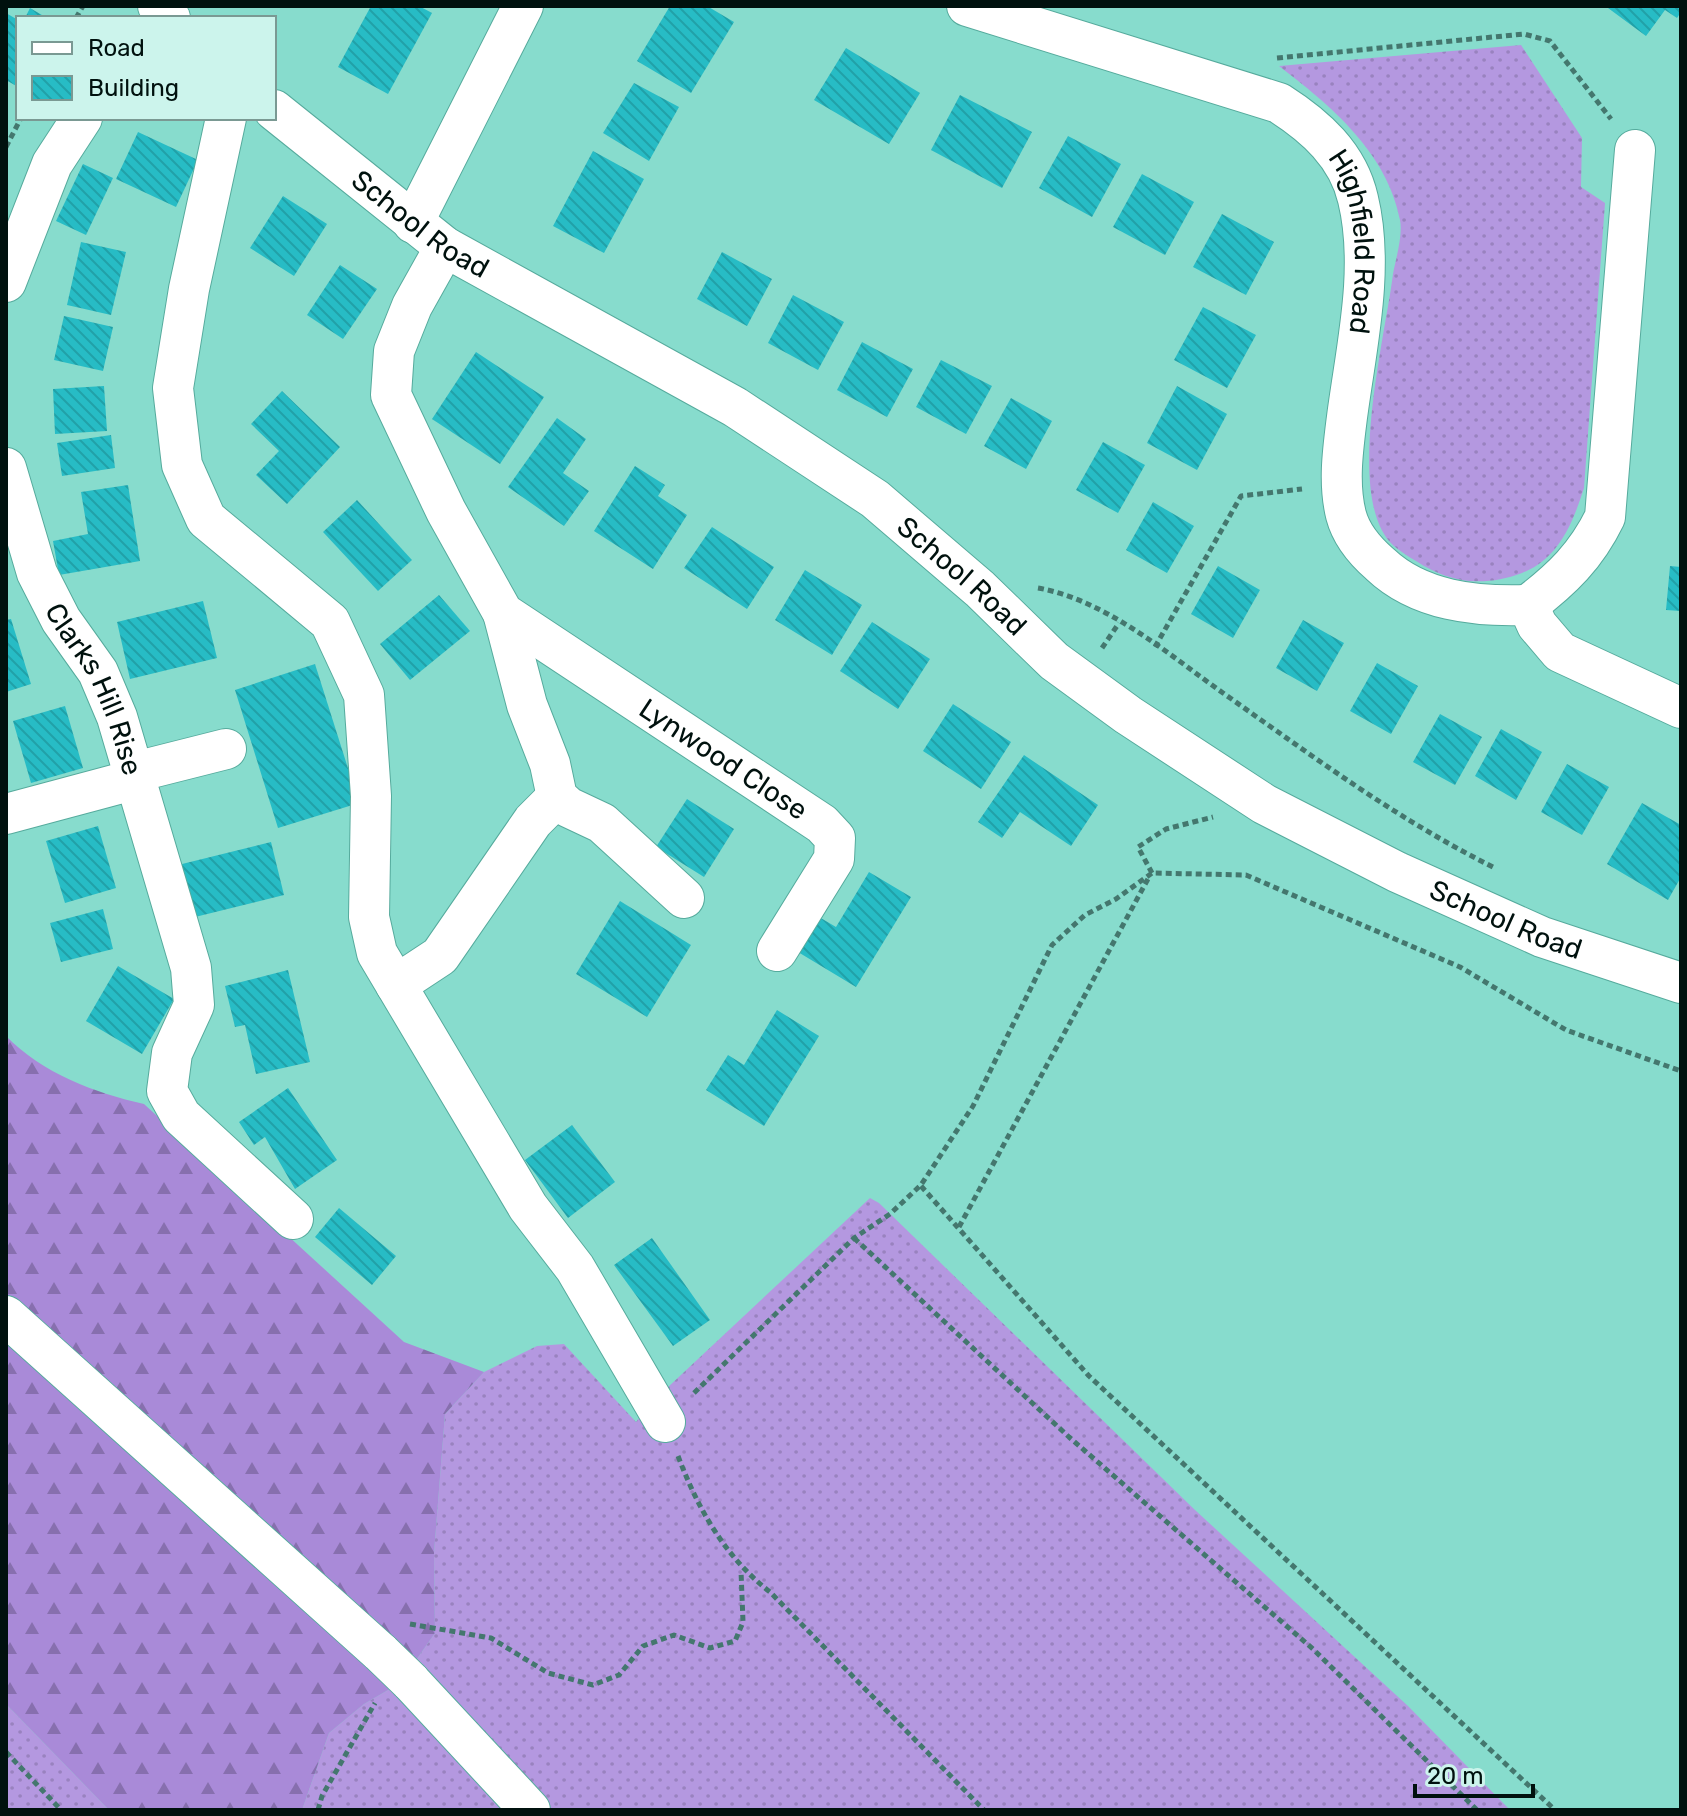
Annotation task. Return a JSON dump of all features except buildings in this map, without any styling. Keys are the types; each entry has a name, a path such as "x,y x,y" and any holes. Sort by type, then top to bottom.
{"street":[{"path":"413,223 523,6"},
{"name":"Highfield Road","path":"967,6 1279,103 1311,123 1328,140 1358,198 1363,285 1342,468 1346,516 1362,548 1396,579 1427,593 1463,603 1528,605"},
{"name":"School Road","path":"276,112 445,247 735,407 875,499 980,589 1054,661 1128,715 1264,804 1397,872 1542,937 1681,983"},
{"path":"6,282 52,164 81,120"},
{"path":"226,120 189,289 173,388 182,465 206,519 330,622 350,659 364,695 371,796 369,917 377,953 528,1207 575,1268 665,1422"},
{"path":"1635,150 1605,517 1589,549 1565,576 1528,605 1537,625 1560,652 1681,708"},
{"name":"Lynwood Close","path":"445,247 412,306 394,351 391,395 446,511 503,613 527,705 554,780"},
{"name":"Clarks Hill Rise","path":"6,468 37,573 61,620 98,672 117,717 195,987 194,1005 172,1053 167,1091 181,1116 293,1219"},
{"name":"Lynwood Close","path":"503,613 822,824 835,838 834,859 777,951"},
{"path":"6,814 226,749"},
{"path":"396,985 440,956 533,821 554,780"},
{"path":"554,780 568,807 602,823 684,898"},
{"path":"6,1316 381,1653 395,1688 530,1810"}],"path":[{"path":"1216,84 1248,61 1524,34 1550,41 1635,150"},
{"path":"6,147 20,120"},
{"path":"1155,647 1241,496 1343,484"},
{"name":"School Road","path":"1044,589 1074,599 1119,623 1362,790 1467,854 1507,874"},
{"path":"1109,638 1119,623"},
{"path":"1152,873 1138,847 1166,829 1264,804"},
{"path":"958,1227 1152,873"},
{"path":"984,1810 770,1592 741,1569 695,1500 665,1422 854,1238 890,1214 921,1185 973,1106 1052,945 1085,915 1116,899 1152,873 1246,875 1460,967 1566,1030 1681,1071"},
{"path":"921,1185 1089,1376 1555,1810"},
{"path":"854,1238 958,1330 1069,1437 1313,1649 1477,1810"},
{"path":"409,1624 491,1638 548,1673 593,1685 619,1675 643,1646 674,1635 710,1648 735,1641 743,1622 741,1569"},
{"path":"318,1810 322,1796 395,1688"},
{"path":"6,1752 61,1810"}],"shaded area":[{"path":"1521,45 1582,138 1581,187 1605,203 1584,488 1563,538 1546,559 1509,577 1484,581 1460,580 1424,566 1389,541 1376,517 1370,486 1372,412 1400,239 1401,226 1393,195 1383,173 1354,132 1318,97 1279,66"},
{"path":"870,1198 879,1203 1195,1510 1408,1706 1510,1810 302,1810 329,1733 364,1704 400,1683 435,1633 434,1553 445,1414 484,1372 537,1346 564,1344 636,1422 651,1403"},
{"path":"6,1704 109,1810 6,1810"}],"green space":[{"path":"6,1036 36,1061 70,1080 144,1104 404,1342 484,1372 445,1414 434,1553 435,1633 400,1683 364,1704 329,1733 302,1810 109,1810 6,1704"}]}
